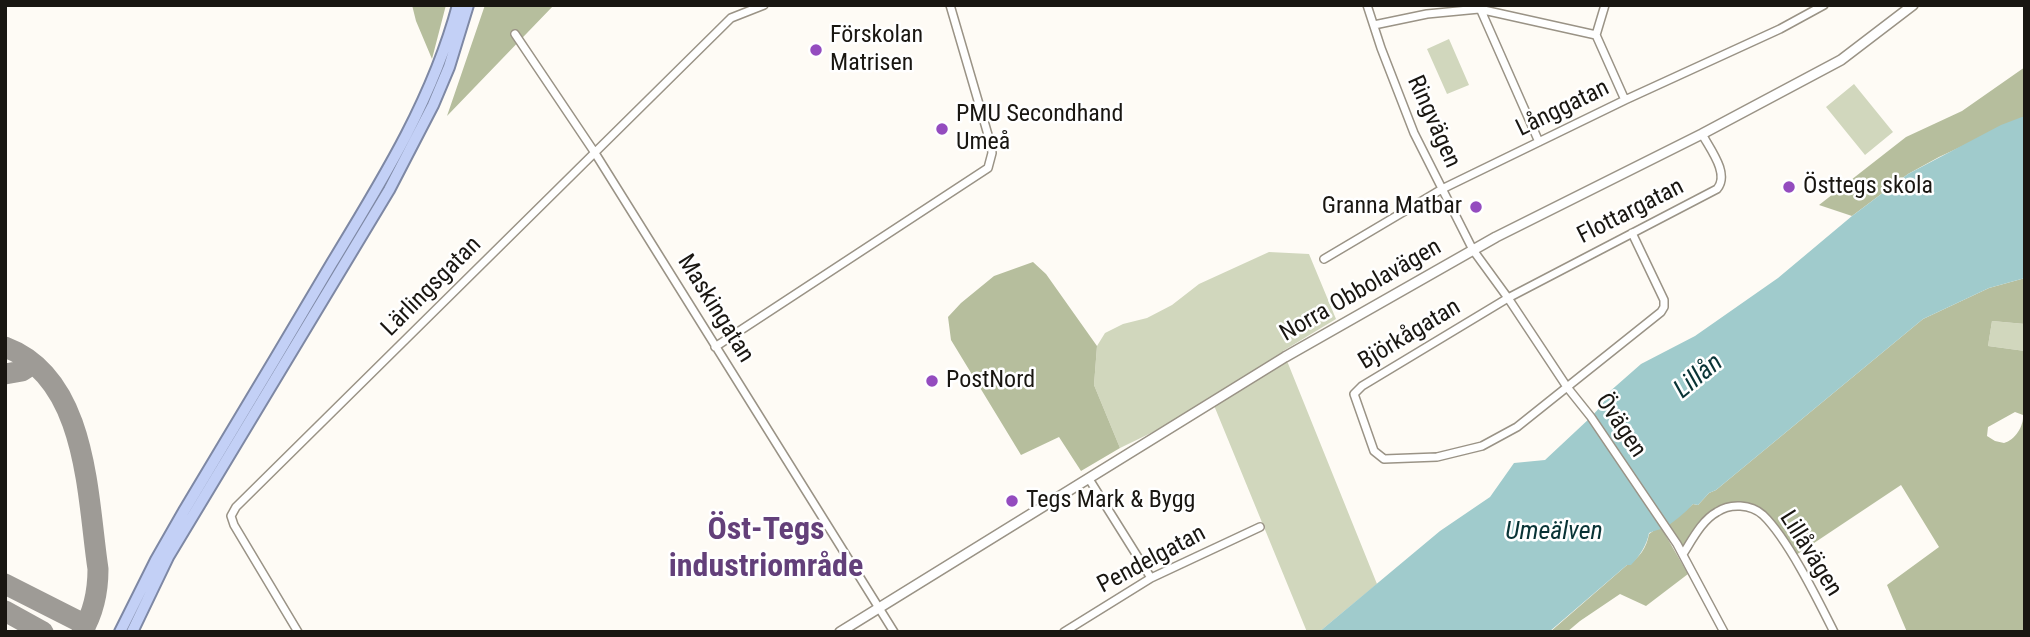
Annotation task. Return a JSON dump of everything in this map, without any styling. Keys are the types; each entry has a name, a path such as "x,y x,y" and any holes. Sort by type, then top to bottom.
{"highway":[{"path":"120,632 149,572 184,511 396,157 434,76 458,5"},
{"path":"132,632 175,546 395,178 433,105 449,67 468,5"}],"street":[{"name":"Lärlingsgatan","path":"298,632 234,525 231,516 236,507 731,18 764,5"},
{"path":"715,347 988,168 991,145 950,5"},
{"name":"Ringvägen","path":"1367,5 1414,133 1473,250"},
{"path":"1605,5 1596,35 1625,100"},
{"name":"Långgatan","path":"1324,259 1442,188 1780,29 1824,5"},
{"name":"Norra Obbolavägen","path":"840,632 1285,357 1473,250 1841,60 1913,5"},
{"path":"1374,25 1479,7 1596,35"},
{"path":"1479,7 1539,142"},
{"name":"Maskingatan","path":"515,34 595,153 894,632"},
{"name":"Flottargatan","path":"1508,298 1720,186 1722,174 1702,134"},
{"path":"1567,387 1664,307 1664,300 1632,233"},
{"name":"Övägen","path":"1473,250 1677,544 1724,632"},
{"name":"Björkågatan","path":"1508,298 1362,386 1354,394 1374,451 1384,459 1437,457 1482,446 1517,428 1567,387"},
{"path":"1089,479 1151,578"},
{"name":"Lillåvägen","path":"1683,554 1696,533 1716,512 1740,505 1762,514 1793,556 1834,632"},
{"name":"Pendelgatan","path":"1064,632 1151,578 1260,527"}],"green space":[{"path":"412,5 446,5 432,59 416,21"},
{"path":"485,5 554,5 447,116"},
{"path":"1449,39 1469,85 1447,94 1427,49"},
{"path":"2025,67 2025,117 1908,174 1852,216 1819,205 1906,137 1962,111"},
{"path":"1854,84 1893,132 1865,155 1826,107"},
{"path":"1269,252 1309,254 1336,319 1283,351 1377,584 1319,632 1307,632 1213,403 1120,448 1094,385 1097,346 1105,333 1123,324 1147,318 1172,305 1199,284"},
{"path":"1033,262 1046,274 1097,346 1094,385 1120,448 1081,471 1059,437 1021,455 951,340 948,317 961,303 994,276"},
{"path":"2025,278 2025,324 1992,321 1988,346 2025,351 2025,632 1907,632 1887,585 1939,547 1901,485 1793,557 1762,517 1753,510 1731,506 1713,514 1683,554 1669,525 1677,517 1693,504 1698,505 1709,493 1923,319 1989,288","holes":["2015,412 2023,415 2020,428 2008,441 1995,441 1987,436 1988,427"]},
{"path":"1992,321 2025,324 2025,351 1988,346"},
{"path":"1656,529 1662,529 1688,574 1646,606 1620,594 1567,632 1550,632 1639,556 1649,534"}],"water":[{"name":"Umeälven","path":"2025,117 2025,278 1989,288 1923,319 1709,493 1698,505 1693,504 1666,527 1649,533 1642,550 1631,565 1627,565 1549,632 1319,632 1440,531 1490,497 1514,463 1545,460 1591,417 1608,393 1641,364 1695,336 1778,278 1852,216 1908,174 2001,125"}],"taxiway":[{"path":"5,347 32,362 53,384 68,412 78,442 86,475 98,569 90,617 82,632"},
{"path":"5,374 22,371 33,364"},
{"path":"5,584 86,625"},
{"path":"5,611 43,632"}],"place":[{"name":"Förskolan Matrisen","path":"816,50"},
{"name":"PMU Secondhand Umeå","path":"942,129"},
{"name":"Östtegs skola","path":"1789,187"},
{"name":"Granna Matbar","path":"1476,207"},
{"name":"PostNord","path":"932,381"},
{"name":"Tegs Mark & Bygg","path":"1012,501"}],"district":[{"name":"Öst-Tegs industriområde","path":"766,550"}],"water label":[{"name":"Lillån","path":"1699,377"}]}
